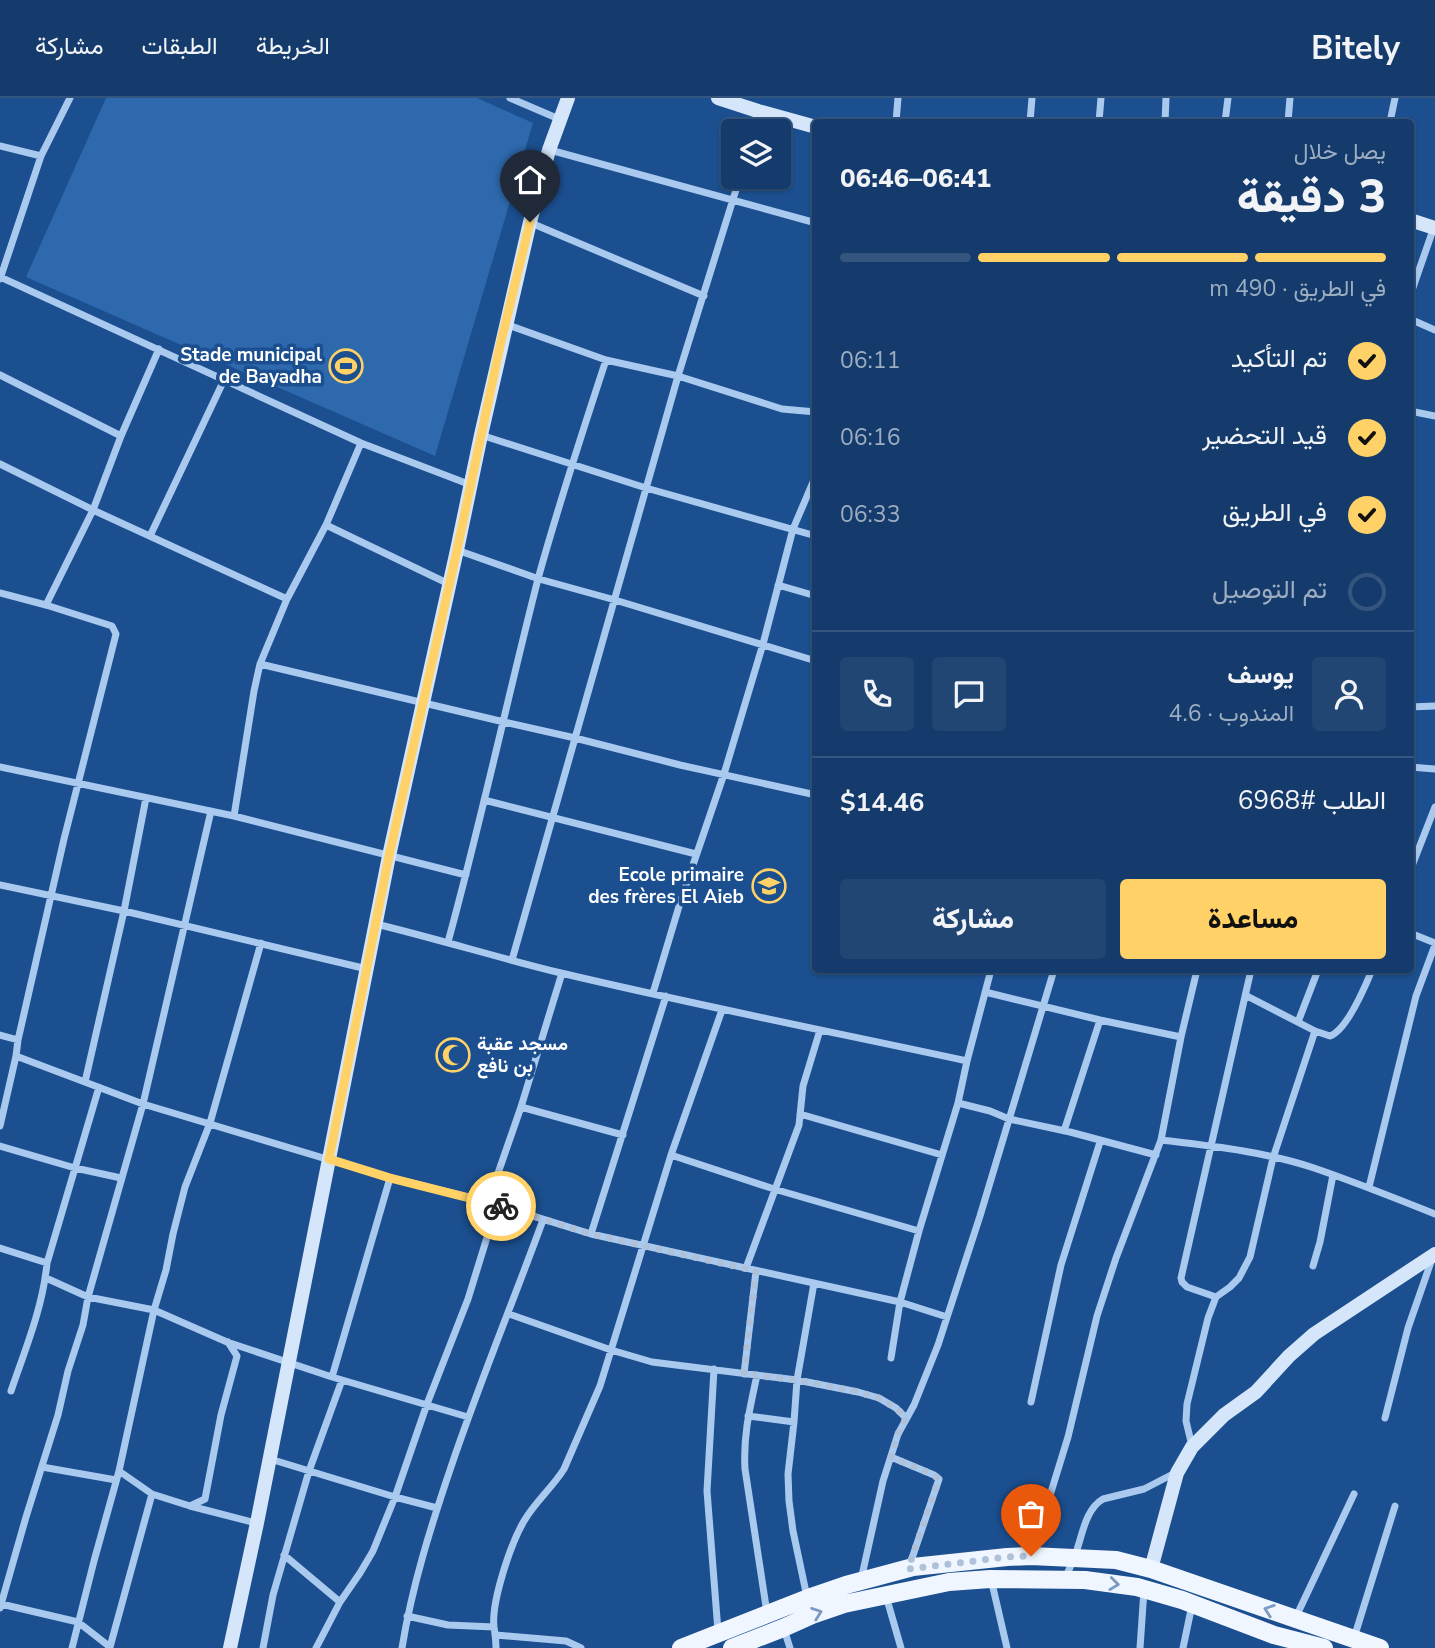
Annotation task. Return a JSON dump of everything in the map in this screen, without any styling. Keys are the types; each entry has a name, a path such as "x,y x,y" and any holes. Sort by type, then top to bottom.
{"main road":[{"path":"718,98 812,126"},
{"path":"230,1648 422,702 505,324 549,150 566,99"},
{"path":"1414,221 1434,226"},
{"path":"1151,1570 1177,1473 1192,1447 1224,1415 1256,1392 1289,1356 1314,1334 1434,1255"},
{"path":"681,1648 808,1598 861,1581 908,1569 1031,1556 1116,1560 1380,1648"},
{"path":"732,1648 844,1604 949,1582 990,1579 1085,1580 1144,1589 1192,1604 1273,1641 1324,1648"}],"street":[{"path":"70,98 41,156 0,277 361,443 471,485"},
{"path":"510,98 559,119"},
{"path":"896,119 898,98"},
{"path":"1030,119 1032,98"},
{"path":"1099,119 1101,98"},
{"path":"1165,119 1166,98"},
{"path":"1224,119 1228,98"},
{"path":"1288,119 1290,98"},
{"path":"1391,119 1395,98"},
{"path":"756,119 758,111"},
{"path":"0,146 41,156"},
{"path":"549,150 812,222"},
{"path":"512,960 678,376 736,189"},
{"path":"530,222 704,296"},
{"path":"1414,284 1434,226"},
{"path":"1414,321 1435,330"},
{"path":"505,324 606,360 678,376 782,409 812,412"},
{"path":"46,605 93,510 121,436 159,349"},
{"path":"448,942 538,579 606,360"},
{"path":"0,374 121,436"},
{"path":"150,536 223,380"},
{"path":"1414,412 1435,416"},
{"path":"481,435 646,488 812,535"},
{"path":"233,816 260,664 286,599 326,525 361,443"},
{"path":"0,464 286,599"},
{"path":"653,993 724,774 763,644 793,529 812,484"},
{"path":"326,525 449,584"},
{"path":"457,550 538,579 812,660"},
{"path":"778,585 812,595"},
{"path":"0,593 113,626 116,634 51,896 0,1126"},
{"path":"260,664 812,794"},
{"path":"1414,707 1435,706"},
{"path":"1414,766 1435,769"},
{"path":"0,767 233,816 466,875"},
{"path":"85,1082 124,911 146,798"},
{"path":"485,800 696,854"},
{"path":"1414,861 1435,807"},
{"path":"152,1494 112,1648 78,1622 1,1606 58,1415 88,1297 143,1104 211,811"},
{"path":"0,885 124,911 367,969"},
{"path":"376,924 562,973 722,1010 967,1061"},
{"path":"1369,1187 1413,1008 1435,944 1414,935"},
{"path":"72,1648 119,1471 154,1310 185,1187 210,1123 261,943"},
{"path":"488,1202 521,1107 562,973"},
{"path":"891,1358 900,1302 958,1103 990,973"},
{"path":"861,1581 883,1481 898,1434 914,1405 938,1345 1053,973"},
{"path":"1031,1556 1068,1437 1097,1316 1161,1140 1196,973"},
{"path":"1216,1297 1187,1287 1181,1278 1251,973"},
{"path":"1298,1023 1317,973"},
{"path":"1247,996 1298,1023 1330,1036 1336,1034 1349,1016 1371,973"},
{"path":"985,992 1181,1037"},
{"path":"591,1234 666,996"},
{"path":"495,1648 496,1602 509,1555 524,1521 564,1469 600,1386 671,1154 722,1010"},
{"path":"1064,1131 1100,1020"},
{"path":"746,1268 799,1125 803,1086 820,1030"},
{"path":"1192,1447 1186,1421 1187,1404 1208,1318 1216,1297 1239,1278 1250,1257 1273,1158 1315,1031"},
{"path":"0,1035 18,1040"},
{"path":"16,1056 143,1104 390,1178 488,1202 591,1234 900,1302 947,1317"},
{"path":"10,1391 35,1319 46,1278 47,1263 99,1087"},
{"path":"958,1103 1009,1119 1156,1155"},
{"path":"521,1107 623,1135"},
{"path":"800,1114 942,1156"},
{"path":"1161,1140 1211,1146 1313,1168 1435,1214"},
{"path":"1031,1402 1061,1265 1100,1142"},
{"path":"0,1146 121,1178"},
{"path":"671,1154 774,1189 919,1231"},
{"path":"1313,1266 1333,1175"},
{"path":"332,1377 390,1178"},
{"path":"316,1648 340,1602 373,1551 468,1299 497,1205"},
{"path":"402,1648 407,1616 437,1508 468,1417 543,1220"},
{"path":"0,1248 47,1263"},
{"path":"1385,1418 1408,1328 1434,1255"},
{"path":"744,1374 756,1271"},
{"path":"46,1278 88,1297 154,1310 227,1342 332,1377 468,1417"},
{"path":"808,1598 798,1557 789,1500 788,1474 797,1380 814,1283"},
{"path":"509,1314 652,1362 797,1380 879,1398 906,1418"},
{"path":"190,1506 205,1499 221,1415 237,1356 227,1342"},
{"path":"714,1370 708,1491 718,1634"},
{"path":"757,1375 745,1434 745,1469 767,1615"},
{"path":"263,1648 284,1555 309,1471 342,1380"},
{"path":"748,1416 794,1422"},
{"path":"891,1457 939,1479 908,1569"},
{"path":"269,1458 437,1508"},
{"path":"42,1466 116,1480"},
{"path":"119,1471 152,1494 257,1523"},
{"path":"1065,1580 1090,1513 1099,1502 1144,1489 1177,1473"},
{"path":"1295,1619 1354,1494"},
{"path":"1354,1639 1395,1506"},
{"path":"284,1555 340,1602"},
{"path":"990,1579 1007,1648"},
{"path":"1140,1648 1144,1589"},
{"path":"886,1596 901,1648"},
{"path":"1183,1648 1192,1604"},
{"path":"407,1616 448,1625 566,1641 581,1648"},
{"path":"783,1628 790,1648"}],"shaded area":[{"name":"Stade municipal de Bayadha","path":"106,98 477,98 533,123 435,456 26,277"}],"way so far":[{"path":"501,1206 591,1234 756,1271 744,1374 797,1380 879,1398 906,1418 891,1457 938,1477 908,1569 1031,1556"}],"place":[{"name":"Stade municipal de Bayadha","path":"346,366"},
{"name":"Ecole primaire des frères El Aieb","path":"769,886"},
{"name":"مسجد عقبة بن نافع","path":"453,1055"}],"route":[{"path":"501,1206 390,1178 329,1159 422,702 530,222"}]}
